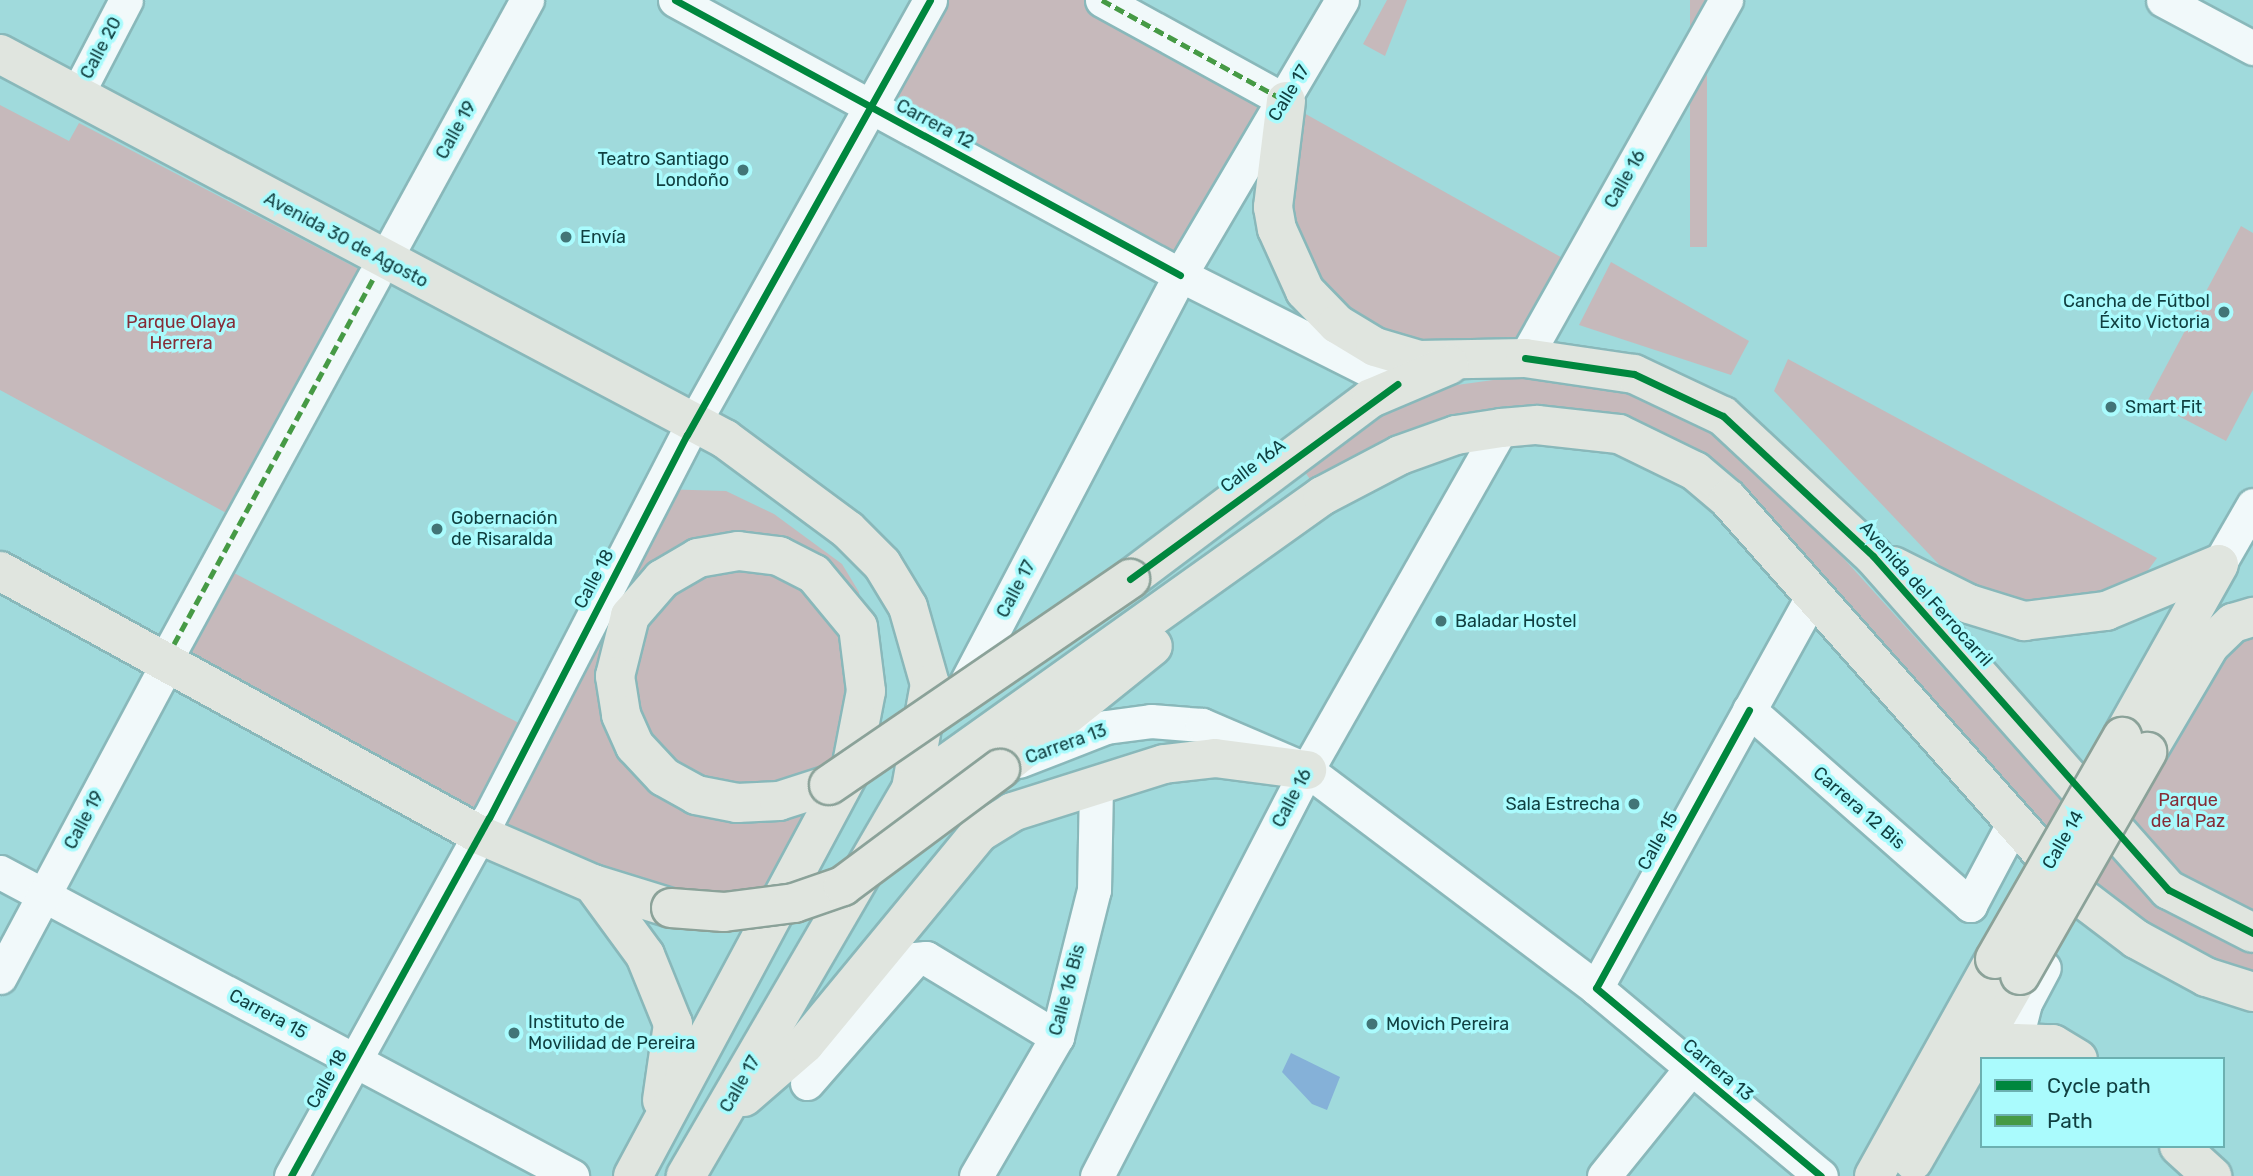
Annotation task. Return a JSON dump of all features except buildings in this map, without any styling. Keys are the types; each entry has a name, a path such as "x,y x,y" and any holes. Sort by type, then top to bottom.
{"main road":[{"name":"Avenida 30 de Agosto","path":"0,54 379,269 694,422 848,530 882,564 902,596 930,684 911,789"},
{"path":"1286,101 1273,207 1283,251 1305,291 1336,324 1376,347 1419,360 1465,361"},
{"name":"Avenida del Ferrocarril","path":"1465,361 1525,358 1634,374 1723,416 1873,556 2169,890 2253,933"},
{"name":"Calle 16A","path":"840,777 1130,579 1397,384 1465,361"},
{"path":"911,789 1322,496 1400,455 1456,435 1501,428 1580,429 1650,447 1728,499 2082,898 2148,945 2206,977 2253,992"},
{"path":"0,571 171,653 480,835 593,884 671,908 724,912 794,904 843,886 1000,769 1183,623 1322,496"},
{"path":"632,1176 840,777 866,666 858,627 839,596 814,574 779,556 738,551 698,558 662,579 630,617 615,676 621,715 635,746 664,777 696,795 737,803 779,801 840,777"},
{"path":"1873,556 1969,604 2024,621 2106,611 2219,564"},
{"name":"Calle 14","path":"1874,1176 2008,967 2135,744 2219,564"},
{"name":"Calle 14","path":"2135,744 2210,645 2232,623 2253,617"},
{"path":"720,1119 805,1044 979,833 1012,812 1164,764 1215,758 1307,770"},
{"name":"Calle 17","path":"686,1176 911,789"},
{"path":"593,884 645,955 673,1024 665,1092 632,1176"},
{"name":"Calle 14","path":"1905,1176 2008,967"},
{"path":"2004,1051 2053,1044 2075,1057"},
{"path":"1928,1134 1980,1072"},
{"path":"2181,1148 2212,1176"}],"street":[{"name":"Calle 20","path":"76,96 126,0"},
{"name":"Calle 19","path":"0,977 171,653 527,0"},
{"name":"Carrera 12","path":"676,0 1180,275 1397,384"},
{"name":"Calle 18","path":"291,1176 480,835 694,422 868,106 930,0"},
{"path":"1102,0 1286,101"},
{"name":"Calle 17","path":"911,789 1180,275 1286,101 1342,0"},
{"name":"Calle 16","path":"1525,358 1726,0"},
{"path":"2163,0 2253,48"},
{"name":"Calle 16","path":"1097,1176 1307,770 1501,428"},
{"name":"Calle 14","path":"2219,564 2253,505"},
{"name":"Calle 15","path":"1595,988 1814,593"},
{"name":"Carrera 12 Bis","path":"1749,710 1970,905 2015,820"},
{"name":"Carrera 13","path":"1000,769 1107,727 1202,725 1307,770 1595,988 1821,1176"},
{"name":"Calle 16 Bis","path":"976,1176 1057,1037 1094,890 1096,786"},
{"name":"Carrera 15","path":"0,872 561,1174"},
{"path":"2004,1051 2025,1003 2082,898"},
{"path":"807,1083 915,959 926,958 1057,1037"},
{"path":"1604,1176 1691,1068"}],"green space":[{"path":"930,0 1102,0 1286,103 1180,275 868,106"},
{"path":"1387,0 1407,0 1385,56 1363,44"},
{"path":"1690,0 1707,0 1707,247 1690,247"},
{"path":"1286,103 1575,265 1525,358 1419,360 1293,271"},
{"name":"Parque Olaya Herrera","path":"0,105 69,141 79,123 374,277 241,521 0,390"},
{"name":"Cancha de Fútbol Éxito Victoria","path":"2241,226 2253,233 2253,390 2226,441 2148,400"},
{"path":"1611,262 1749,341 1731,375 1579,325"},
{"path":"1788,359 2157,558 2138,584 2029,612 1948,574 1774,391"},
{"path":"1529,375 1630,390 1716,430 1761,467 2101,843 2253,948 2253,977 2211,964 2144,926 2089,880 1739,488 1580,413 1322,496 1302,468 1379,413 1435,388"},
{"path":"659,489 726,491 774,514 842,564 859,592 866,691 774,905 671,908 489,818 174,644 217,564 532,730"},
{"name":"Parque de la Paz","path":"2253,617 2253,933 2107,823"}],"water":[{"path":"1291,1053 1340,1077 1327,1110 1312,1104 1282,1072"}],"marked path":[{"path":"1102,0 1286,101"},
{"path":"174,644 374,277"}],"cycle path":[{"path":"675,0 1180,275"},
{"path":"291,1176 489,818 687,435 930,0"},
{"path":"1525,358 1634,374 1723,416 1873,556 2169,890 2253,933"},
{"path":"1130,579 1397,384"},
{"path":"1749,710 1596,988 1821,1176"}],"place":[{"name":"Teatro Santiago Londoño","path":"743,170"},
{"name":"Envía","path":"566,237"},
{"name":"Cancha de Fútbol Éxito Victoria","path":"2224,312"},
{"name":"Smart Fit","path":"2111,407"},
{"name":"Gobernación de Risaralda","path":"437,529"},
{"name":"Baladar Hostel","path":"1441,621"},
{"name":"Sala Estrecha","path":"1634,804"},
{"name":"Movich Pereira","path":"1372,1024"},
{"name":"Instituto de Movilidad de Pereira","path":"514,1033"}]}
